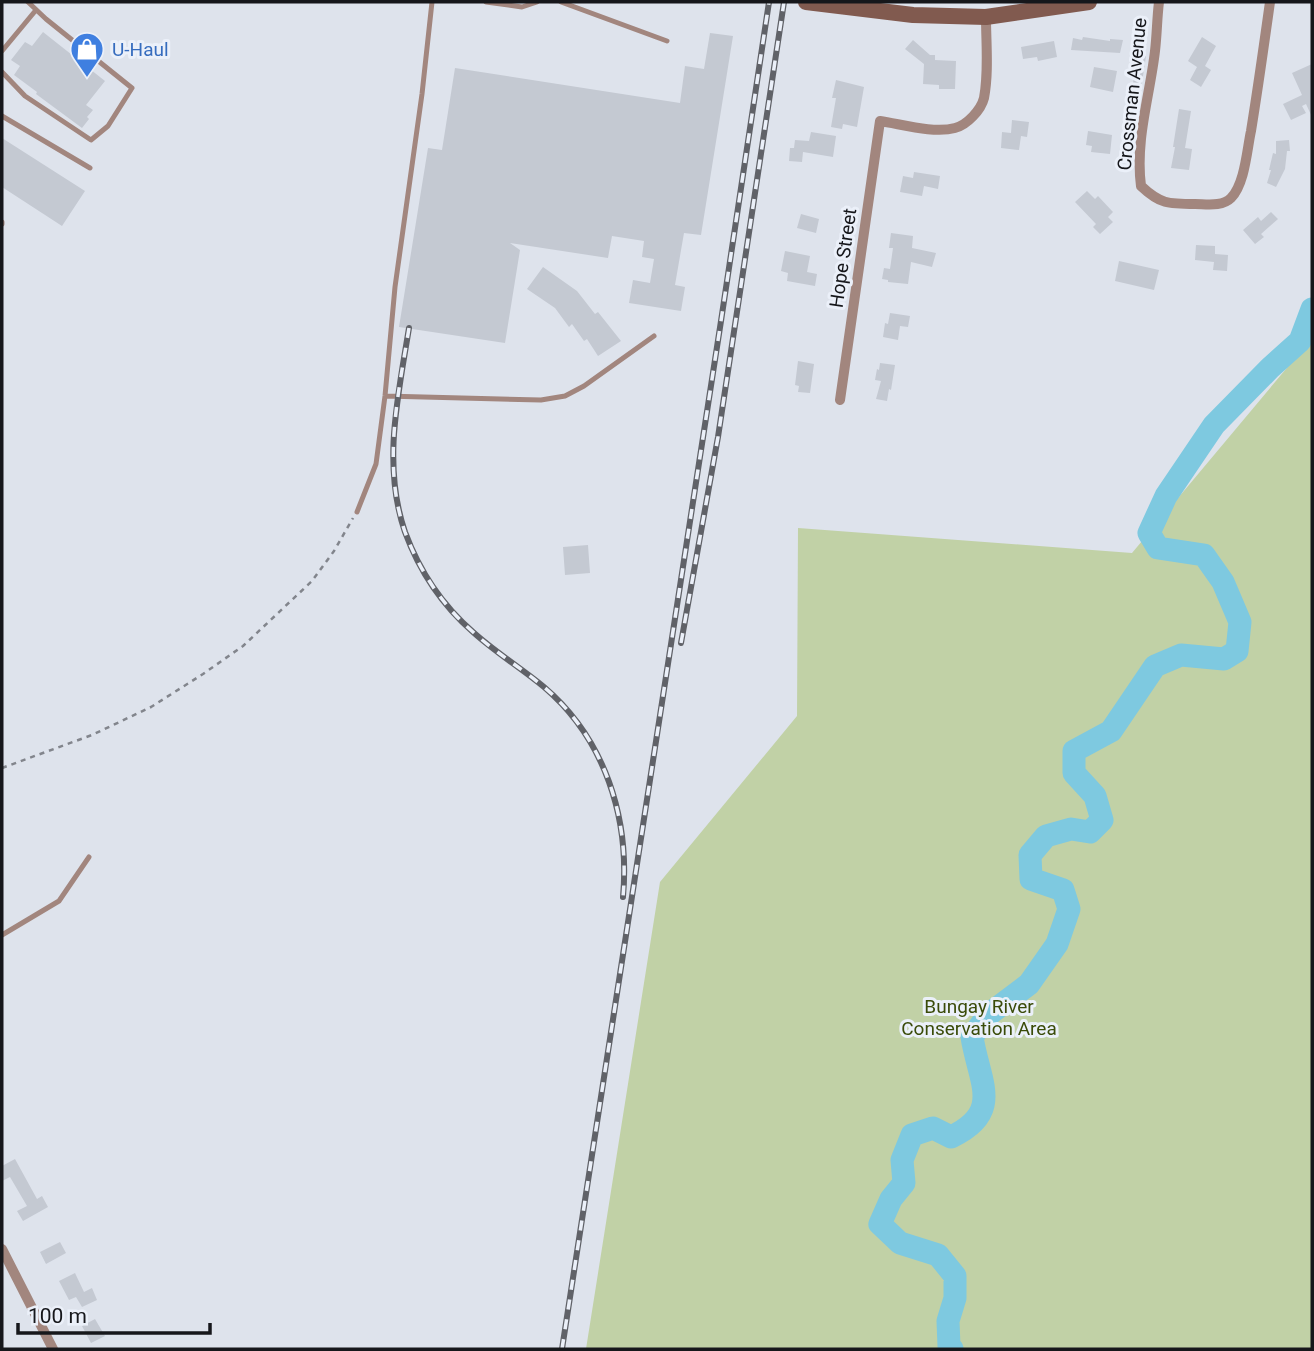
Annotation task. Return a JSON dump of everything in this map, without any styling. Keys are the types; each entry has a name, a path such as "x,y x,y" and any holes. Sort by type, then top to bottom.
{"main road":[{"path":"806,2 896,7 941,16 986,16 1088,2"}],"street":[{"name":"Crossman Avenue","path":"1158,2 1155,51 1144,115 1139,172 1141,186 1154,198 1170,204 1217,205 1230,199 1244,168 1270,2"},
{"name":"Hope Street","path":"840,400 880,121 933,130 956,128 972,117 983,100 986,16"},
{"path":"2,1249 53,1349"}],"lane":[{"path":"2,72 25,96 91,140 108,125 132,88 28,2"},
{"path":"357,512 376,464 395,287 432,2"},
{"path":"486,2 522,7 537,2"},
{"path":"561,2 667,41"},
{"path":"2,51 36,10"},
{"path":"2,117 90,168"},
{"path":"385,396 541,400 565,396 584,386 654,336"},
{"path":"2,935 59,901 89,857"}],"path":[{"path":"2,768 92,735 151,707 243,646 312,581 357,512"}],"green space":[{"name":"Bungay River Conservation Area","path":"1312,309 1312,1349 586,1349 660,882 797,716 798,528 1132,553 1291,363"}],"building":[{"name":"U-Haul","path":"43,32 105,81 86,105 93,110 82,128 14,75 20,66 11,60 25,42 32,46"},
{"path":"710,33 733,36 701,235 684,233 675,285 685,287 681,311 629,303 633,280 650,283 654,259 642,257 644,241 612,236 608,258 510,243 520,250 505,343 399,327 428,148 442,150 455,68 680,103 685,66 704,69"},
{"path":"1083,37 1123,40 1120,53 1071,50 1073,38 1082,40"},
{"path":"1202,37 1216,46 1205,66 1211,70 1201,87 1190,80 1197,67 1188,61"},
{"path":"913,40 930,55 935,55 935,60 956,61 955,89 939,89 939,85 923,84 924,64 905,49"},
{"path":"1054,41 1057,57 1038,61 1037,57 1023,59 1021,47"},
{"path":"1138,55 1146,56 1140,96 1131,94"},
{"path":"1312,64 1312,117 1306,104 1302,106 1306,113 1291,120 1283,104 1302,95 1292,73"},
{"path":"1094,67 1117,71 1113,92 1090,87"},
{"path":"836,80 864,87 857,127 843,124 842,129 831,127"},
{"path":"1179,109 1191,111 1185,148 1192,149 1189,170 1171,168"},
{"path":"1012,120 1029,122 1027,137 1021,136 1019,150 1001,148 1002,132 1011,133"},
{"path":"1088,131 1112,135 1110,154 1091,152 1092,146 1086,145"},
{"path":"811,132 836,136 833,157 803,152 802,162 789,161 790,148 794,148 795,140 809,141"},
{"path":"2,138 85,191 62,226 2,187"},
{"path":"1289,140 1290,151 1287,151 1285,169 1276,187 1267,183 1273,153 1276,154 1276,141"},
{"path":"914,172 940,176 938,189 924,186 922,196 900,192 903,176 913,178"},
{"path":"1087,191 1095,199 1098,196 1113,212 1108,217 1113,222 1100,234 1093,227 1096,224 1075,202"},
{"path":"1271,212 1278,219 1261,234 1264,237 1255,244 1243,230 1258,217 1261,221"},
{"path":"801,214 819,219 816,233 797,228"},
{"path":"891,233 913,236 912,248 936,253 932,267 911,262 908,284 882,279 884,268 890,269 893,248 889,248"},
{"path":"1196,245 1215,246 1215,254 1228,255 1227,271 1213,270 1214,262 1195,260"},
{"path":"785,251 810,256 807,272 817,274 815,286 787,281 788,273 781,271"},
{"path":"1119,261 1159,270 1154,290 1115,281"},
{"path":"543,267 577,291 621,341 598,356 587,339 584,341 572,324 569,327 555,308 527,289"},
{"path":"890,313 910,316 908,327 900,326 898,340 883,337"},
{"path":"798,361 814,364 810,393 798,392 799,386 795,385"},
{"path":"880,363 895,365 887,401 876,399 881,381 875,380"},
{"path":"588,545 590,573 565,575 563,547"},
{"path":"15,1159 37,1199 42,1196 48,1207 23,1221 17,1211 27,1206 10,1177 2,1181 2,1166"},
{"path":"60,1242 66,1253 46,1264 40,1252"},
{"path":"75,1273 84,1292 92,1288 97,1300 82,1307 76,1297 69,1300 59,1281"},
{"path":"95,1319 105,1336 91,1343 82,1326"}],"waterway":[{"path":"952,1349 949,1346 948,1321 955,1298 955,1276 938,1255 900,1243 880,1224 891,1199 904,1183 902,1160 912,1135 933,1128 951,1137 978,1117 984,1094 972,1037 988,1015 1029,984 1057,944 1069,909 1063,890 1031,879 1030,855 1046,836 1071,829 1090,832 1102,820 1095,796 1074,773 1074,751 1111,731 1155,666 1181,655 1224,659 1237,651 1240,622 1223,582 1204,555 1158,548 1149,533 1166,496 1214,425 1300,341 1312,309"}],"railway":[{"path":"562,1349 769,2"},
{"path":"681,643 718,437 784,2"},
{"path":"409,328 397,405 393,456 398,507 405,532 424,573 451,610 481,639 544,687 565,708 598,755 609,782 622,838 623,897"}],"place":[{"name":"U-Haul","path":"87,79"}]}
